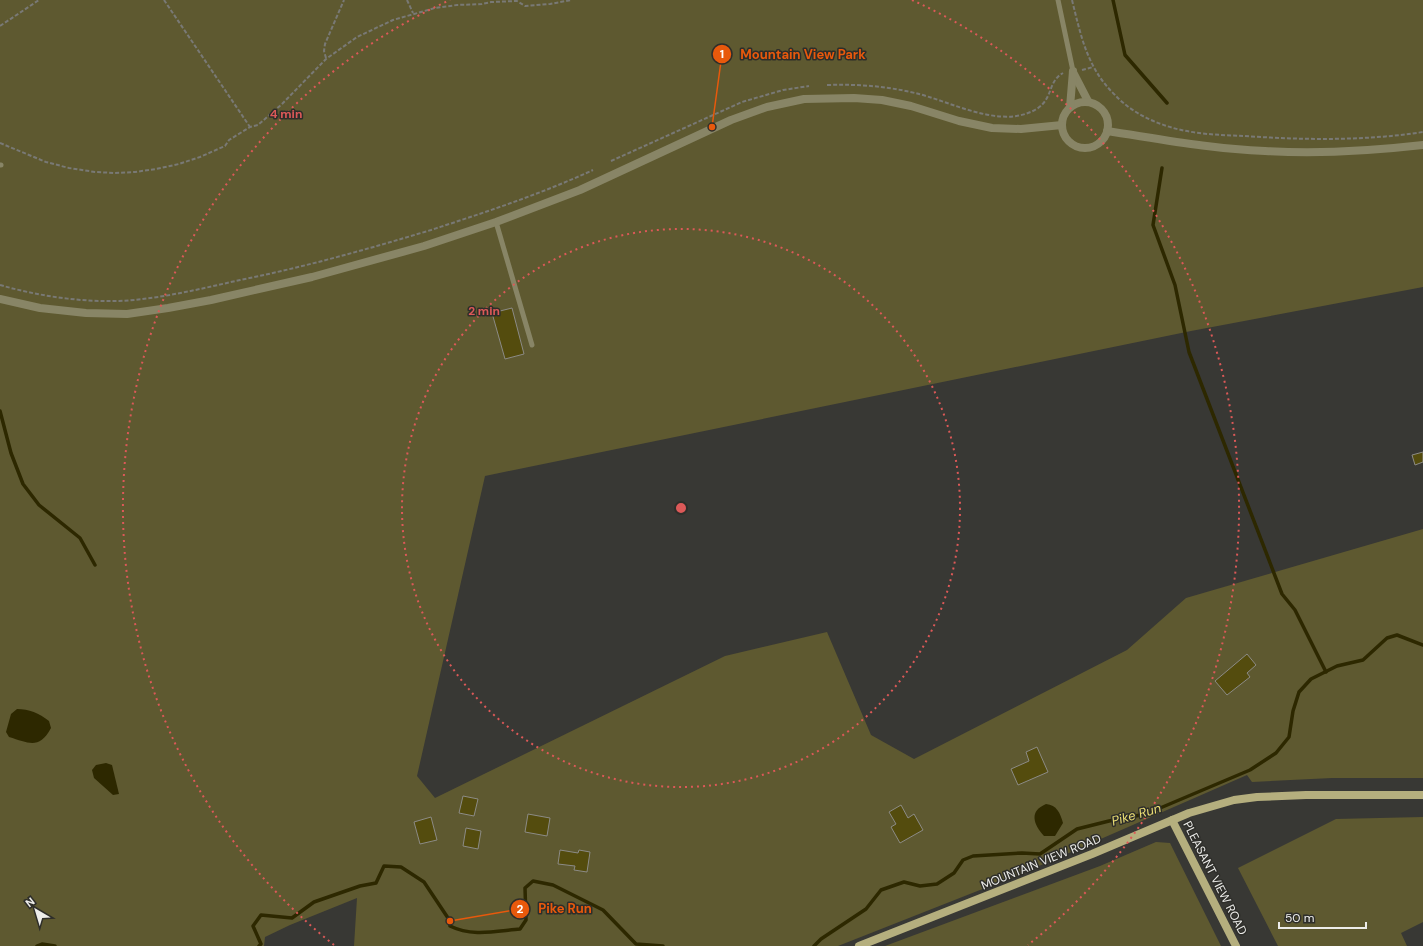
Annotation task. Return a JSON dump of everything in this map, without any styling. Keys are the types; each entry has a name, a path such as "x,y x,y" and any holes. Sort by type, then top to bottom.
{"street":[{"path":"1073,71 1088,101"},
{"path":"1070,107 1073,71"},
{"path":"0,299 40,308 86,313 127,314 168,308 255,291 346,268 431,244 496,222 580,190 731,120 767,107 793,101 826,98 882,100 911,106 959,121 992,128 1022,129 1062,125"},
{"path":"1088,101 1098,105 1105,112 1108,121 1107,131 1103,140 1096,145 1082,148 1069,142 1064,134 1062,125 1064,115 1070,107 1078,102 1088,101"},
{"path":"1107,131 1190,144 1265,152 1348,151 1423,145"},
{"name":"MOUNTAIN VIEW ROAD","path":"860,946 1092,854 1172,820 1201,809 1234,800 1256,797 1423,795"},
{"name":"PLEASANT VIEW ROAD","path":"1172,820 1236,946"}],"lane":[{"path":"1058,0 1073,71"},
{"path":"496,222 532,345"}],"path":[{"path":"0,26 39,0"},
{"path":"164,0 250,127"},
{"path":"326,59 324,51 325,44 344,0"},
{"path":"407,0 413,13"},
{"path":"0,143 46,162 69,168 115,173 156,170 200,157 225,146 229,140 250,127 258,125 282,104 326,59 358,37 373,29 413,13 435,8 517,0 525,6 550,4 571,0"},
{"path":"1072,0 1082,41 1100,79 1115,95 1134,111 1161,124 1193,132 1280,139 1368,138 1423,132"},
{"path":"827,85 876,86 916,93 976,112 1001,116 1015,116 1038,108 1047,100 1053,83 1056,78 1062,74 1093,67"},
{"path":"0,285 58,298 104,301 131,300 178,294 323,261 379,246 530,197 593,170"}],"shaded area":[{"path":"0,0 1423,0 1423,287 1191,331 485,476 417,776 435,798 725,656 827,632 871,735 914,759 1127,650 1186,598 1423,529 1423,778 1332,778 1252,782 1247,775 1023,873 838,946 354,946 357,898 290,925 265,937 264,946 0,946"},
{"path":"17,709 34,712 49,721 51,728 42,740 28,743 9,737 6,732 11,714"},
{"path":"106,763 112,765 119,794 113,795 94,778 92,770 96,765"},
{"path":"1046,804 1053,806 1058,810 1063,823 1055,836 1044,836 1035,822 1034,818 1037,810"},
{"path":"1423,817 1423,922 1401,933 1407,946 1278,946 1238,868 1336,819"},
{"path":"1156,842 1170,843 1221,946 885,946 1100,866"}],"building":[{"path":"512,308 524,354 505,359 492,313"},
{"path":"1423,452 1423,462 1415,465 1412,455"},
{"path":"1247,654 1256,665 1247,673 1250,677 1227,695 1215,681"},
{"path":"1037,747 1048,772 1018,785 1011,769 1029,761 1026,752"},
{"path":"463,796 478,799 474,816 459,813"},
{"path":"901,805 908,818 914,814 923,830 900,843 891,827 896,824 889,812"},
{"path":"528,814 550,818 547,836 525,832"},
{"path":"431,817 437,840 420,844 414,822"},
{"path":"466,828 481,831 478,849 463,846"},
{"path":"560,850 578,853 579,850 590,852 587,872 574,870 575,866 558,864"}],"waterway":[{"path":"1113,0 1125,55 1167,103"},
{"path":"1162,168 1153,225 1175,285 1189,352 1282,594 1295,610 1326,672"},
{"path":"0,411 11,453 23,484 39,505 80,538 95,565"},
{"name":"Pike Run","path":"814,946 821,939 866,909 881,890 904,882 920,886 937,884 954,873 963,860 973,856 1022,853 1040,854 1077,829 1146,814 1250,770 1276,753 1289,737 1293,711 1299,692 1311,679 1337,666 1363,660 1387,638 1397,635 1423,645"},
{"name":"Pike Run","path":"259,946 261,944 253,926 261,915 292,918 314,902 360,886 376,883 384,866 401,867 424,882 450,921 450,926 458,929 475,932 520,929 526,920 525,888 533,881 553,885 603,910 636,944 663,946"},
{"name":"Pike Run","path":"37,946 42,944 55,946"}],"place":[{"name":"Mountain View Park","path":"712,127"},
{"name":"Pike Run","path":"450,921"}]}
